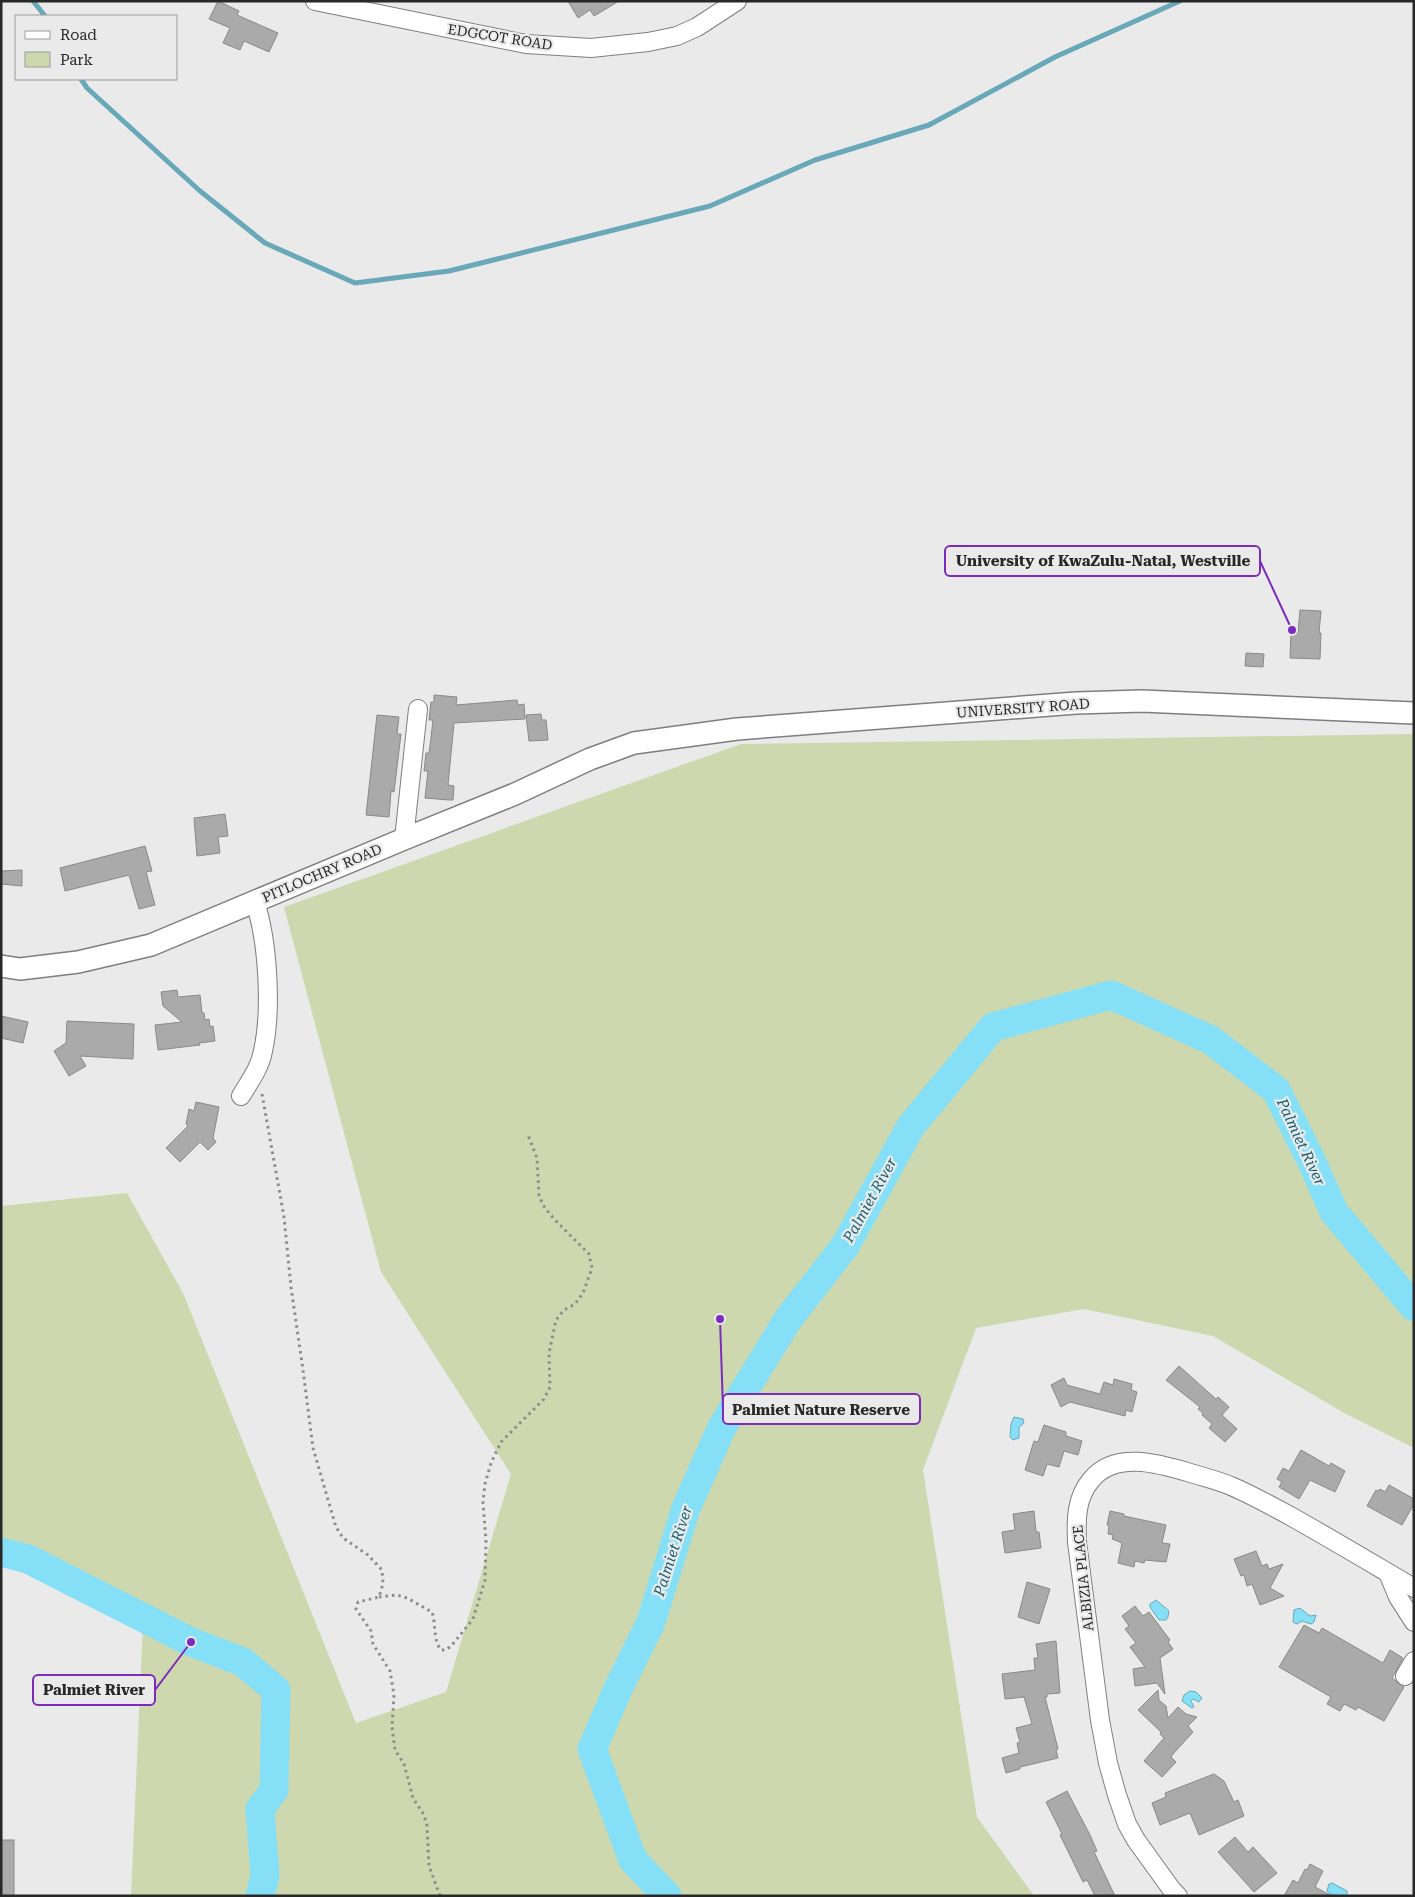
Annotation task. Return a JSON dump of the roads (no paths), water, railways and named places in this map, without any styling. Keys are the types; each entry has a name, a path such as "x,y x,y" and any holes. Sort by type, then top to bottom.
{"street":[{"name":"EDGCOT ROAD","path":"315,1 370,6 526,44 591,48 648,42 677,36 697,27 738,1"},
{"name":"UNIVERSITY ROAD","path":"634,743 737,730 1095,702 1151,701 1414,712"},
{"path":"404,839 418,709"},
{"name":"PITLOCHRY ROAD","path":"1,966 20,969 78,962 151,945 515,794 590,758 634,743"},
{"path":"241,1096 257,1069 263,1052 267,991 265,947 261,920 255,902"},
{"name":"ALBIZIA PLACE","path":"1178,1896 1145,1855 1127,1824 1108,1764 1100,1720 1076,1542 1076,1518 1079,1503 1083,1492 1092,1479 1107,1468 1134,1461 1155,1464 1229,1485 1258,1498 1414,1588"},
{"path":"1388,1573 1398,1597 1414,1622"}],"water":[{"path":"1014,1417 1023,1419 1024,1423 1019,1427 1019,1438 1013,1440 1010,1437 1011,1424"},
{"path":"1156,1600 1169,1611 1166,1620 1159,1620 1150,1607 1150,1604"},
{"path":"1300,1608 1310,1616 1316,1615 1314,1622 1311,1624 1302,1621 1297,1624 1293,1622 1294,1610"},
{"path":"1190,1691 1196,1692 1202,1698 1199,1702 1193,1699 1191,1701 1194,1707 1192,1708 1182,1701 1184,1695"},
{"path":"1332,1883 1347,1891 1347,1896 1329,1893 1327,1891 1329,1884"}],"waterway":[{"path":"33,1 44,15"},
{"path":"82,80 87,88 200,191 265,243 355,283 449,271 710,206 815,160 929,125 1055,57 1180,1"},
{"name":"Palmiet River","path":"667,1896 633,1860 592,1749 618,1689 651,1622 686,1508 722,1427 789,1318 845,1246 911,1126 993,1027 1111,995 1211,1040 1276,1090 1311,1160 1334,1212 1414,1307"},
{"name":"Palmiet River","path":"1,1552 28,1559 191,1642 243,1662 276,1690 274,1790 260,1809 265,1876 260,1896"}],"place":[{"name":"University of KwaZulu-Natal, Westville","path":"1292,630"},
{"name":"Palmiet Nature Reserve","path":"720,1319"},
{"name":"Palmiet River","path":"191,1642"}]}
